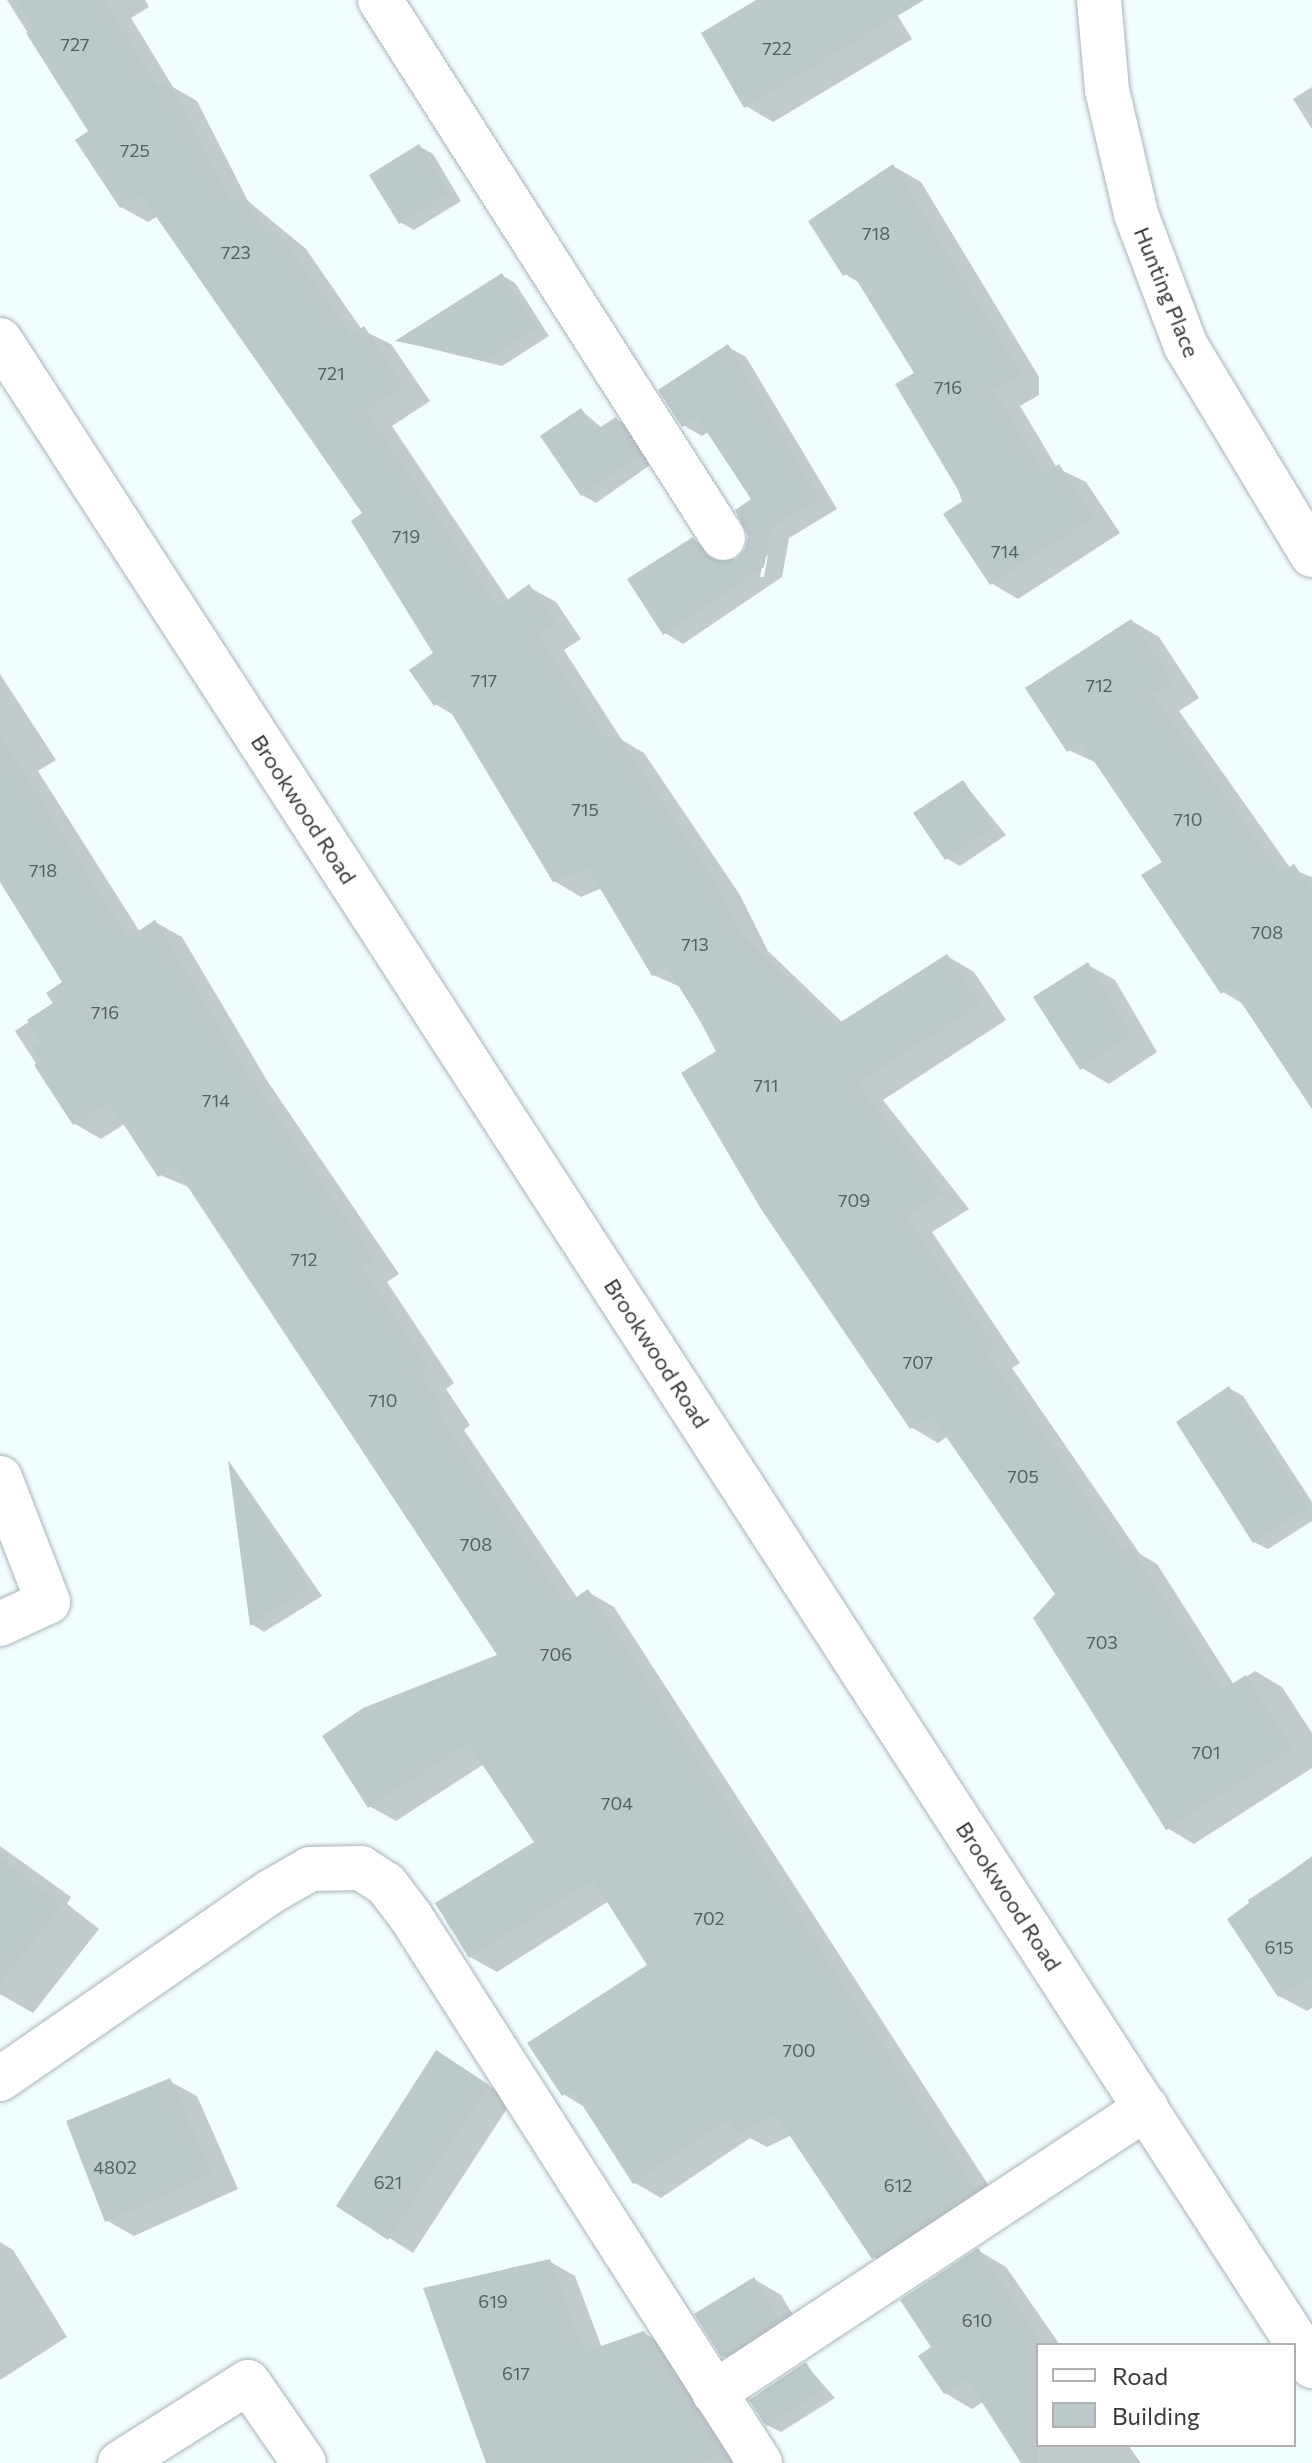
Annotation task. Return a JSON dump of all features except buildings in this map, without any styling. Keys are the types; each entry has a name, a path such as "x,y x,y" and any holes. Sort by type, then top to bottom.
{"street":[{"path":"380,0 723,538"},
{"name":"Hunting Place","path":"1099,0 1107,90 1136,214 1180,332 1312,555"},
{"name":"Brookwood Road","path":"0,340 1312,2366"},
{"path":"0,1478 48,1602 0,1624"},
{"path":"0,2079 284,1883 334,1863 361,1868 386,1884 411,1917 760,2463"},
{"path":"714,2393 1146,2108"},
{"path":"120,2463 248,2382 304,2463"}]}
